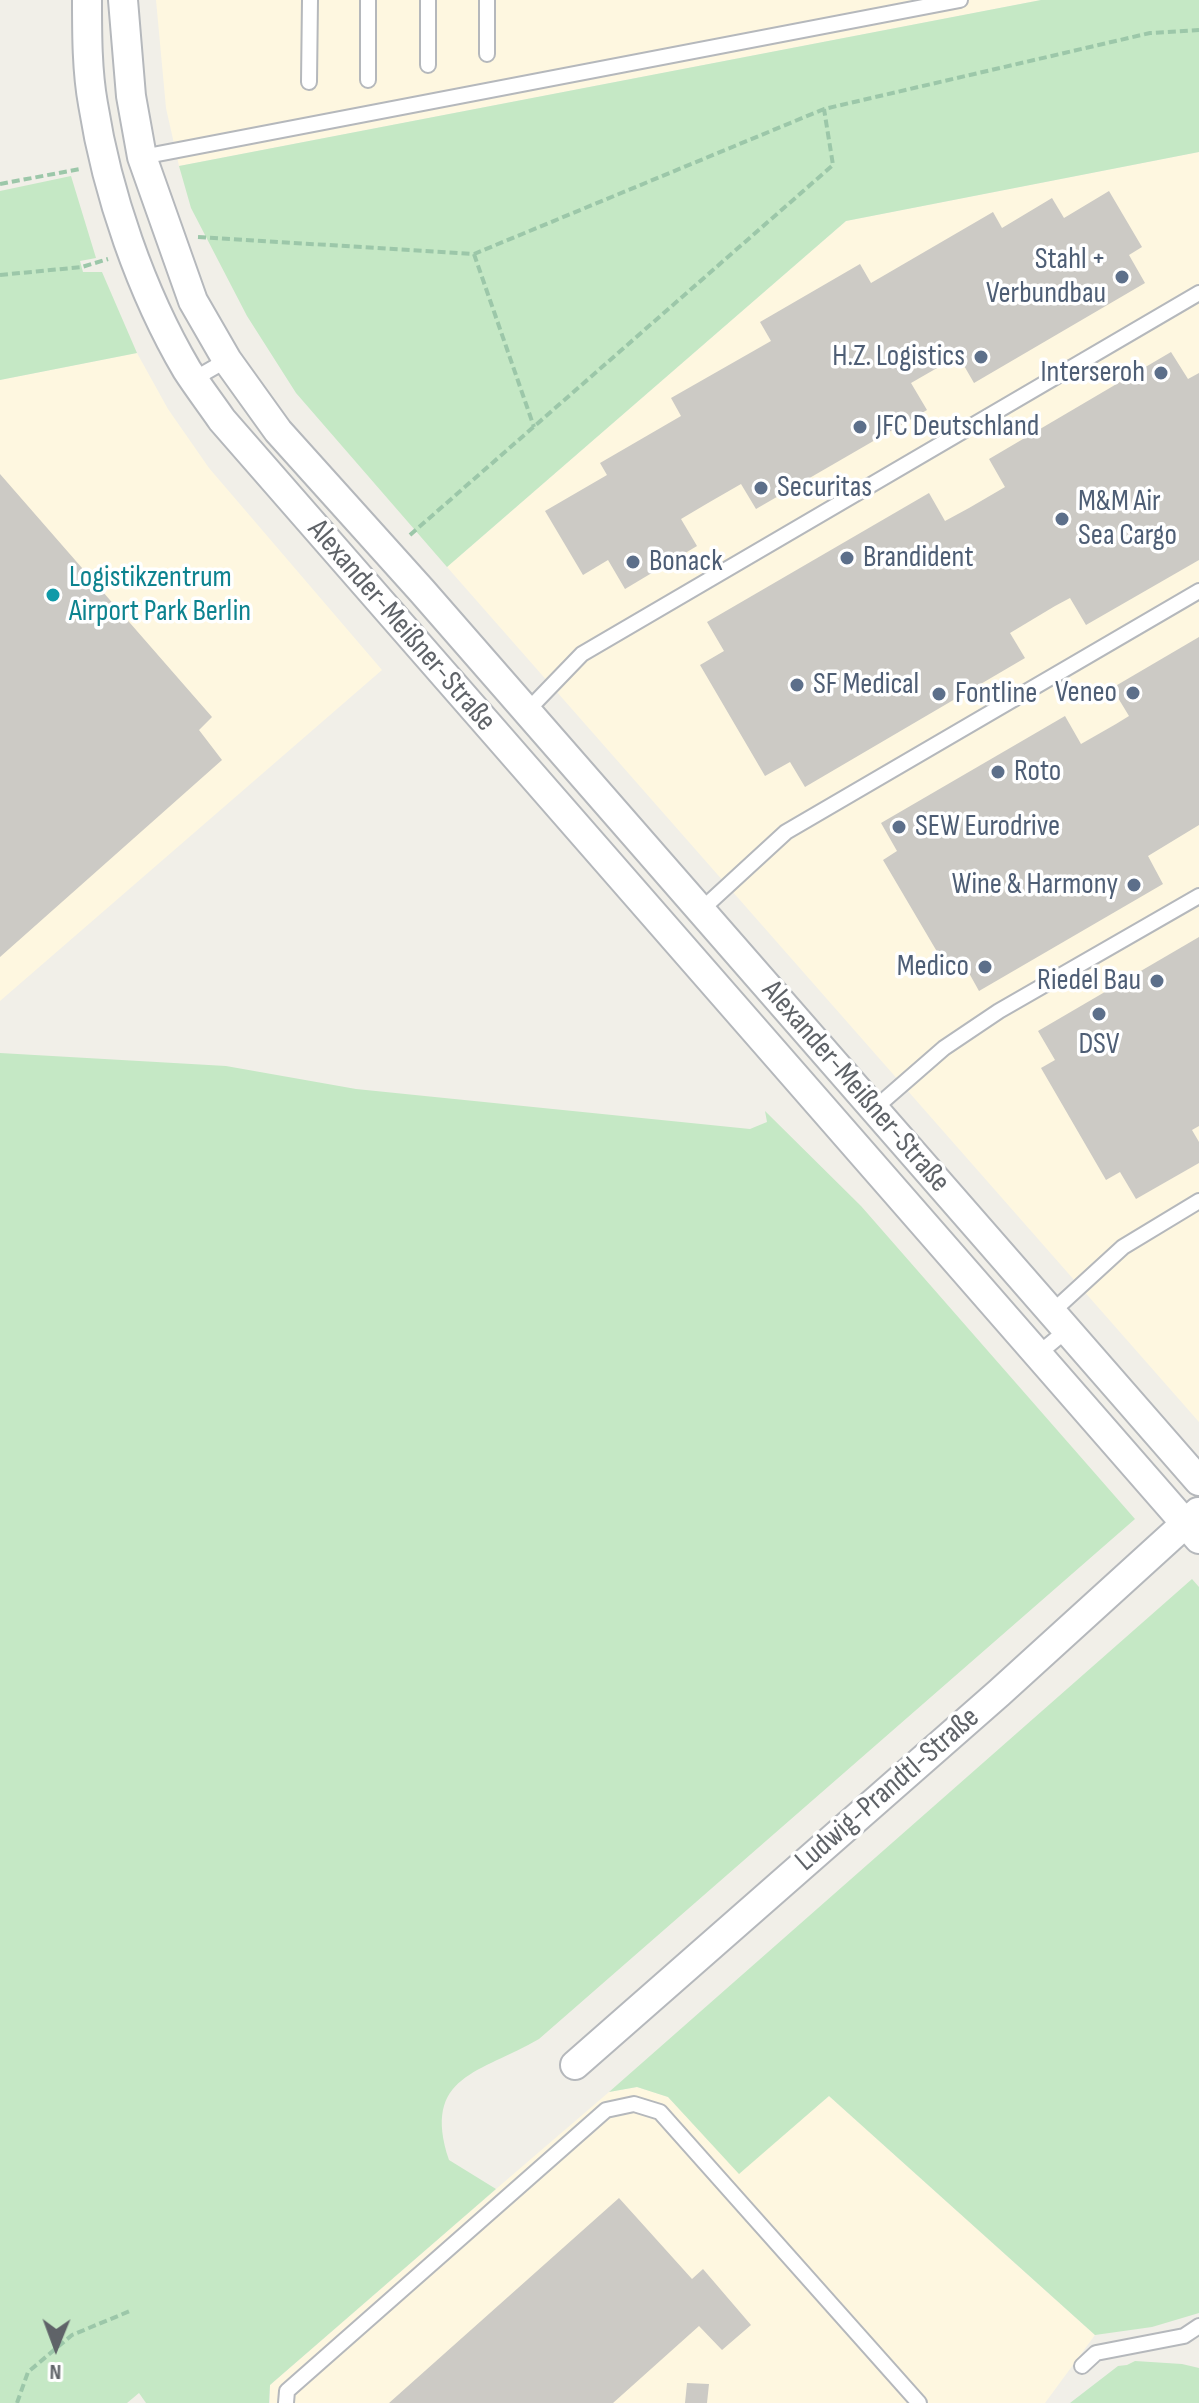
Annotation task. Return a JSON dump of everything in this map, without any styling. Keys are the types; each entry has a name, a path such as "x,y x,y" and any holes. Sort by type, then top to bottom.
{"street":[{"name":"Alexander-Meißner-Straße","path":"87,0 92,101 104,164 132,251 160,316 194,379 222,420 629,857 1038,1354 1194,1525"},
{"name":"Alexander-Meißner-Straße","path":"123,0 131,96 142,157 193,301 227,360 278,431 527,711 629,857 700,911 1199,1481"},
{"name":"Ludwig-Prandtl-Straße","path":"575,2065 1194,1525"}],"lane":[{"path":"309,82 310,0"},
{"path":"368,0 368,80"},
{"path":"428,0 428,65"},
{"path":"487,0 487,54"},
{"path":"142,157 960,0"},
{"path":"527,711 582,654 1199,293"},
{"path":"194,379 227,360"},
{"path":"700,911 786,832 1199,591"},
{"path":"874,1109 944,1048 988,1018 1199,896"},
{"path":"1038,1354 1060,1321 1123,1247 1199,1201"},
{"path":"286,2403 287,2391 606,2110 634,2104 660,2112 919,2403"},
{"path":"1082,2366 1096,2353 1184,2336 1199,2326"}],"path":[{"path":"224,238 474,254 824,109 1150,33 1199,30"},
{"path":"410,535 833,165 824,109"},
{"path":"0,184 104,164"},
{"path":"474,254 534,427"},
{"path":"0,275 82,267"},
{"path":"17,2403 28,2372 72,2335 130,2311"}],"shaded area":[{"path":"156,0 1041,0 179,166 166,108"},
{"path":"1199,152 1199,1422 447,567 846,221"},
{"path":"137,353 168,409 209,468 382,670 0,1001 0,380"},
{"path":"637,2087 668,2097 739,2173 829,2096 1095,2335 1045,2403 270,2403 270,2385 496,2189 609,2092"}],"green space":[{"path":"1041,0 1199,0 1199,152 846,221 447,567 296,393 247,316 191,208 179,166"},
{"path":"71,176 96,258 80,261 83,272 102,272 137,353 0,380 0,191"},
{"path":"0,1053 226,1066 356,1089 750,1129 767,1122 765,1111 861,1206 1135,1519 539,2039 462,2080 450,2093 443,2110 442,2132 449,2160 496,2189 270,2385 269,2403 146,2403 139,2393 127,2403 0,2403"},
{"path":"1192,1579 1199,1587 1199,2313 1152,2327 1095,2335 829,2096 739,2174 668,2097 637,2087 609,2092"},
{"path":"1135,2361 1199,2368 1199,2403 1070,2403 1118,2366"}],"building":[{"path":"1109,191 1142,247 1129,255 1145,283 974,383 959,357 911,383 927,410 756,509 741,484 681,519 697,546 625,589 608,560 583,575 545,511 607,475 600,463 681,416 671,398 771,341 760,322 860,264 871,283 993,212 1002,228 1052,198 1064,218"},
{"path":"1171,352 1188,379 1199,373 1199,560 1086,625 1070,598 1055,606 1010,633 1025,658 805,787 790,762 765,776 700,665 724,651 707,622 929,493 945,521 969,508 1005,487 989,459"},
{"name":"Logistikzentrum Airport Park Berlin","path":"0,474 212,717 199,730 222,760 0,957"},
{"path":"1199,637 1199,825 1148,856 1163,884 979,991 964,964 949,972 883,860 897,851 881,823 1065,716 1081,744 1116,724 1129,716 1112,688"},
{"path":"1199,937 1199,1126 1192,1130 1199,1142 1199,1163 1136,1199 1120,1172 1106,1180 1041,1068 1055,1060 1038,1031"},
{"path":"619,2198 692,2279 703,2269 751,2325 722,2350 699,2326 613,2403 389,2403"},
{"path":"687,2383 709,2384 707,2403 685,2403"}],"place":[{"name":"Stahl + Verbundbau","path":"1122,277"},
{"name":"H.Z. Logistics","path":"981,357"},
{"name":"Interseroh","path":"1161,373"},
{"name":"JFC Deutschland","path":"860,427"},
{"name":"Securitas","path":"761,488"},
{"name":"M&M Air Sea Cargo","path":"1062,519"},
{"name":"Brandident","path":"847,558"},
{"name":"Bonack","path":"633,562"},
{"name":"Logistikzentrum Airport Park Berlin","path":"53,595"},
{"name":"SF Medical","path":"797,685"},
{"name":"Veneo","path":"1133,693"},
{"name":"Fontline","path":"939,694"},
{"name":"Roto","path":"998,772"},
{"name":"SEW Eurodrive","path":"899,827"},
{"name":"Wine & Harmony","path":"1134,885"},
{"name":"Medico","path":"985,967"},
{"name":"Riedel Bau","path":"1157,981"},
{"name":"DSV","path":"1099,1014"}]}
